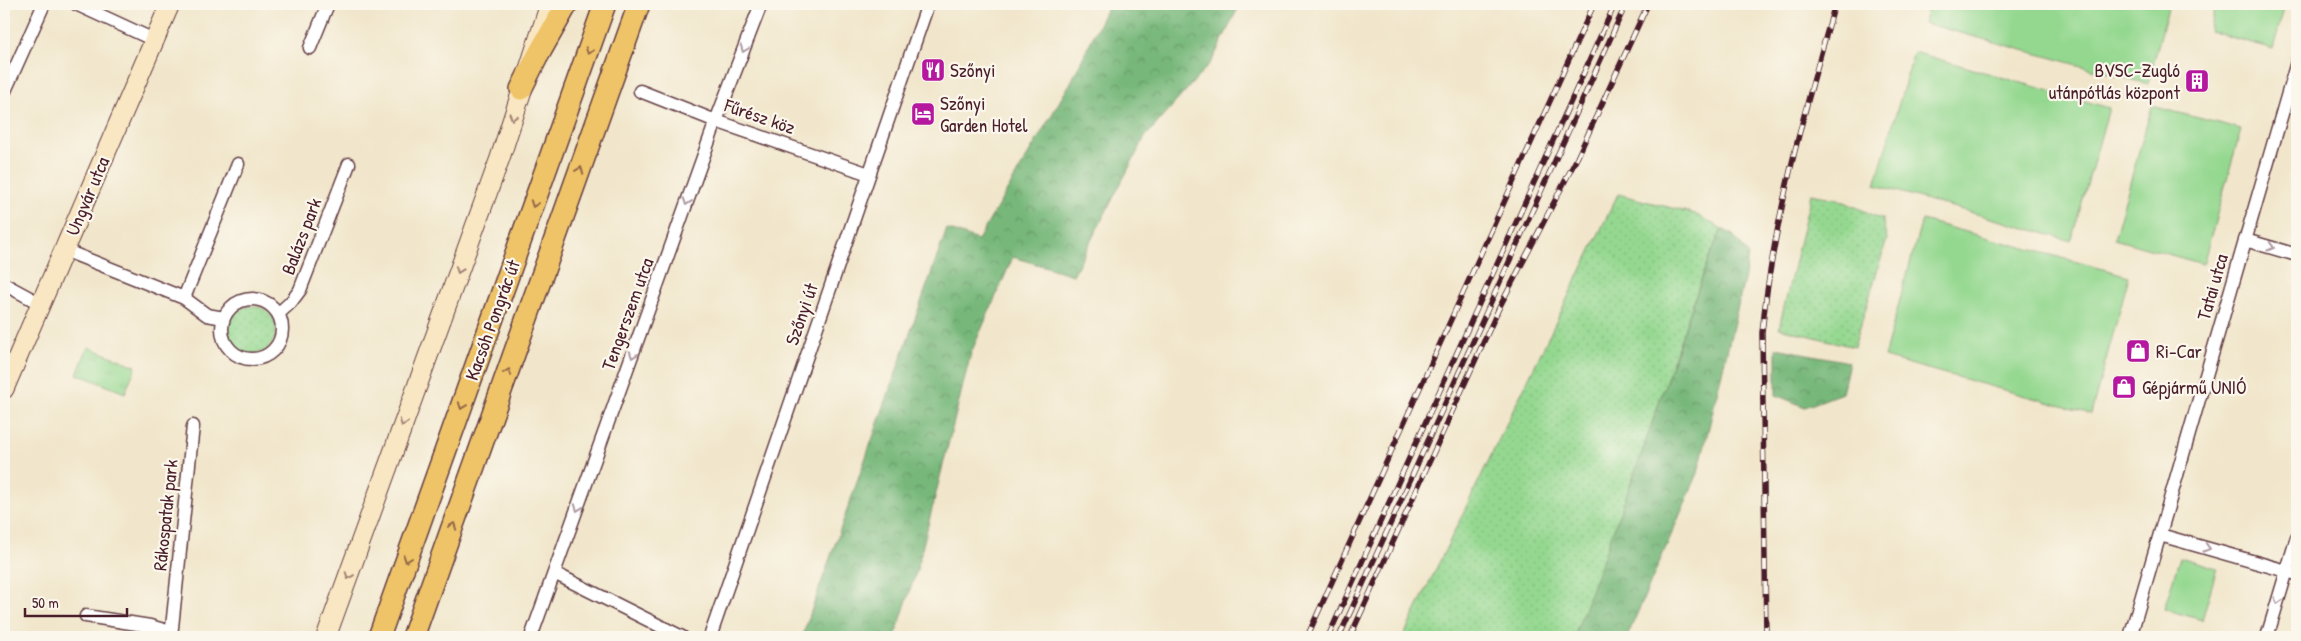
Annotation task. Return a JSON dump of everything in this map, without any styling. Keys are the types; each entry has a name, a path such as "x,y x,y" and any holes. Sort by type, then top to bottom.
{"main road":[{"path":"521,89 536,57 567,4"},
{"name":"Kacsóh Pongrác út","path":"379,637 605,4"},
{"name":"Kacsóh Pongrác út","path":"413,637 639,4"},
{"path":"631,27 646,4"}],"street":[{"path":"4,93 44,4"},
{"path":"76,4 154,40"},
{"name":"Ungvár utca","path":"4,388 170,4"},
{"path":"310,48 328,4"},
{"path":"326,637 500,158 550,4"},
{"name":"Tengerszem utca","path":"531,637 716,121 761,4"},
{"name":"Szőnyi út","path":"710,637 928,4"},
{"name":"Tatai utca","path":"2130,637 2297,62"},
{"name":"Fűrész köz","path":"640,91 716,121 869,174"},
{"path":"184,298 238,164"},
{"name":"Balázs park","path":"278,314 300,290 349,164"},
{"path":"2245,240 2297,255"},
{"path":"64,250 184,298 207,315 224,318"},
{"path":"4,284 41,304"},
{"path":"245,300 264,302 278,314 282,333 278,343 268,354 254,359 244,358 228,347 223,338 224,318 236,304 245,300"},
{"name":"Rákospatak park","path":"171,635 194,426"},
{"path":"2160,535 2292,572"},
{"path":"2268,637 2292,572 2297,537"},
{"path":"554,573 682,637"},
{"path":"86,616 150,626 171,635"}],"green space":[{"path":"1109,4 1240,4 1212,61 1145,137 1073,275 1013,257 971,353 917,569 895,637 802,637 947,229 978,240 1071,82"},
{"path":"1929,4 2169,4 2148,84 1924,23"},
{"path":"2216,4 2285,4 2273,49 2209,31"},
{"path":"1914,52 2109,108 2071,241 1875,185"},
{"path":"2152,106 2241,129 2203,264 2114,239"},
{"path":"1618,194 1695,214 1722,229 1708,260 1639,461 1576,633 1574,637 1403,637"},
{"path":"1811,194 1838,199 1882,219 1887,239 1854,347 1779,328"},
{"path":"1922,220 2129,276 2091,414 1884,357"},
{"path":"1722,229 1733,235 1748,254 1745,276 1698,473 1627,637 1574,637 1639,461 1708,260"},
{"path":"247,306 257,306 269,313 276,325 276,335 269,347 257,354 247,354 239,350 232,343 228,335 228,325 232,317 239,310"},
{"path":"88,347 136,366 125,393 77,374"},
{"path":"1776,348 1849,362 1842,393 1805,407 1776,395"},
{"path":"2180,557 2217,568 2202,620 2164,609"}],"railway":[{"path":"1307,637 1594,4"},
{"path":"1328,637 1615,4"},
{"path":"1339,637 1626,4"},
{"path":"1350,637 1499,308 1577,158 1648,4"},
{"path":"1766,637 1762,333 1774,250 1791,167 1835,4"}],"place":[{"name":"Szőnyi","path":"933,70"},
{"name":"BVSC-Zugló utánpótlás központ","path":"2197,81"},
{"name":"Szőnyi Garden Hotel","path":"923,114"},
{"name":"Ri-Car","path":"2138,351"},
{"name":"Gépjármű UNIÓ","path":"2124,387"}]}
